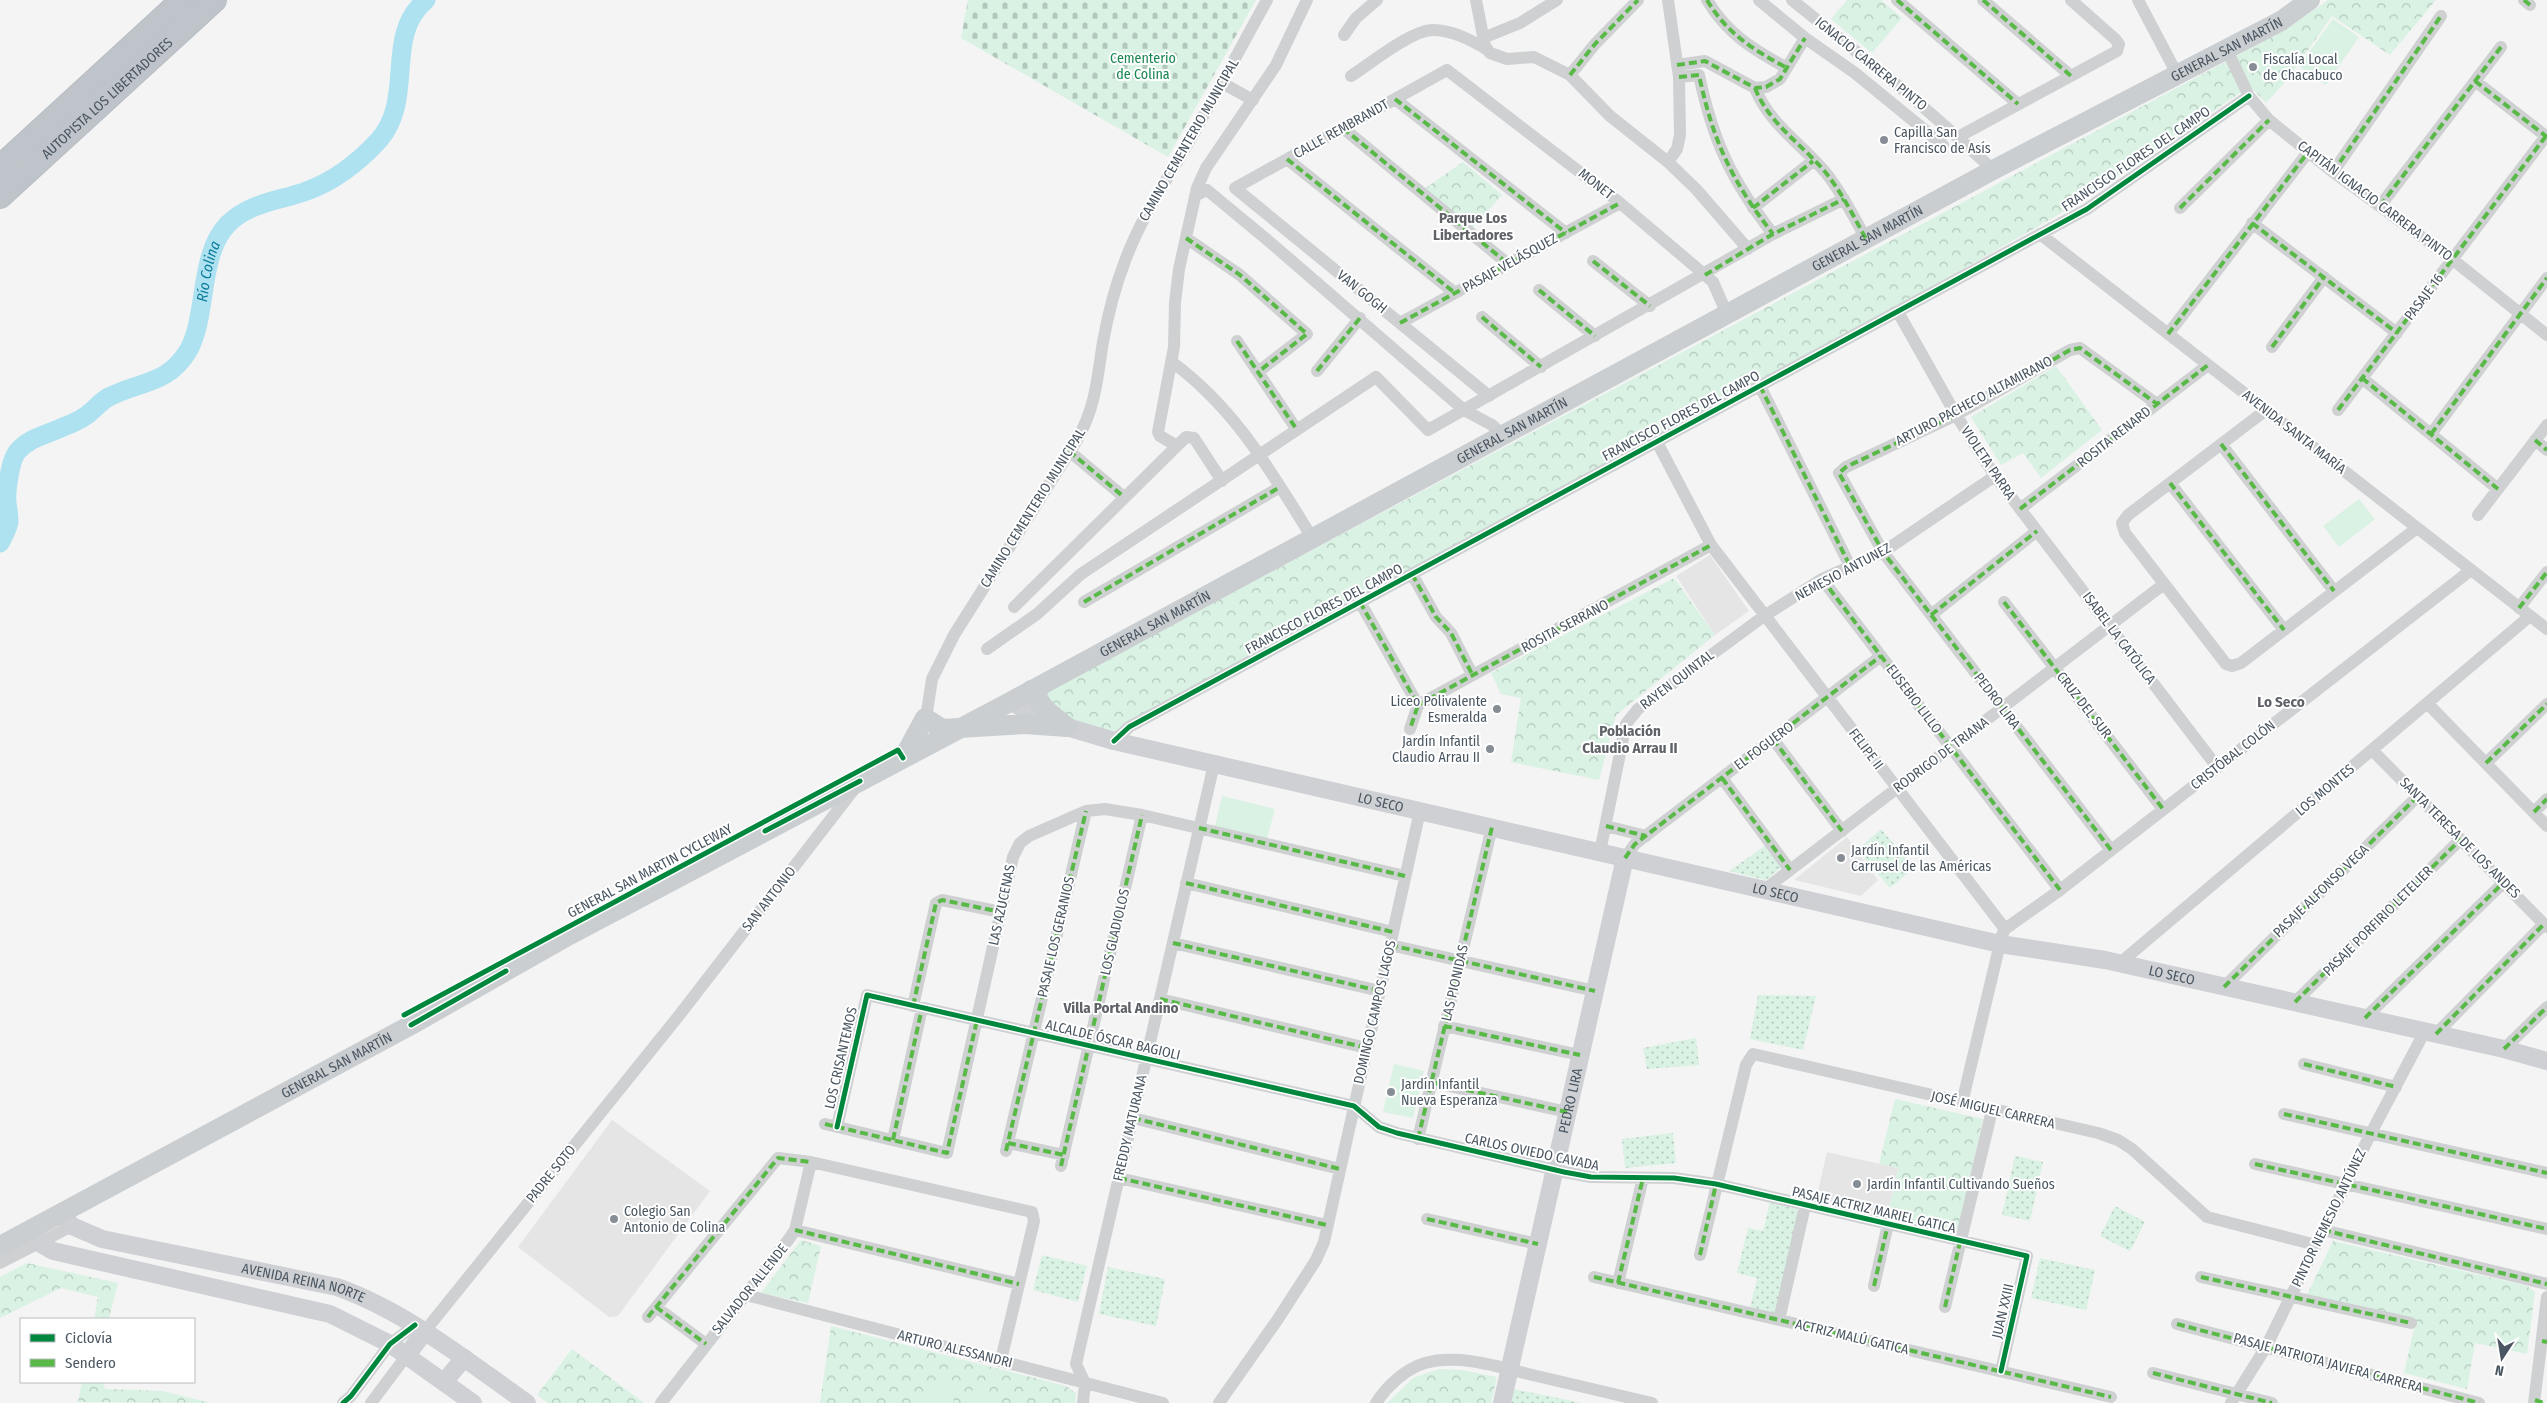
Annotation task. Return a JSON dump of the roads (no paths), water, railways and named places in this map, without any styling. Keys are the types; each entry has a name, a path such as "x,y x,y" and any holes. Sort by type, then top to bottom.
{"highway":[{"name":"AUTOPISTA LOS LIBERTADORES","path":"0,168 183,0"},
{"name":"AUTOPISTA LOS LIBERTADORES","path":"0,196 214,0"}],"main road":[{"name":"GENERAL SAN MARTÍN","path":"0,1246 35,1237 67,1220 564,938 958,730 1993,170 2281,21 2310,0"},
{"path":"1031,690 1046,710 1067,727"},
{"path":"903,758 925,718 942,729 958,730 1025,724 1067,727"}],"street":[{"name":"CAMINO CEMENTERIO MUNICIPAL","path":"927,745 925,718 932,680 954,635 1084,428 1094,404 1107,322 1118,279 1131,244 1222,84 1267,0"},
{"path":"1177,446 1160,436 1158,432 1172,362 1177,286 1194,196 1206,168 1253,100 1284,50 1307,0"},
{"path":"1344,35 1356,18 1376,0"},
{"path":"1476,0 1486,44"},
{"path":"1486,44 1557,0"},
{"path":"1570,75 1595,44 1638,0"},
{"path":"1668,0 1678,71 1680,140 1677,150 1668,162"},
{"path":"1707,0 1738,39 1758,53 1787,68"},
{"path":"1759,0 1805,38 1856,73 1944,145"},
{"name":"IGNACIO CARRERA PINTO","path":"1792,0 1872,64 1958,137 1993,170"},
{"path":"1897,0 2018,104"},
{"path":"1983,0 2071,76"},
{"path":"1958,137 2113,54 2119,48 2115,39 2071,0"},
{"path":"2138,0 2176,74"},
{"path":"2333,172 2442,16"},
{"path":"1351,76 1405,41 1431,30 1486,44 1500,58 1534,57 1570,75 1610,116 1668,162 1713,205 1748,249"},
{"path":"1754,88 1766,87 1776,82 1805,38"},
{"path":"2380,206 2501,47"},
{"name":"CAPITÁN IGNACIO CARRERA PINTO","path":"2226,48 2249,96 2269,120 2333,172 2452,259 2547,335"},
{"path":"1678,71 1697,61 1711,63 1754,88 1767,111 1825,172 1844,199 1866,239"},
{"name":"CALLE REMBRANDT","path":"1235,188 1447,70"},
{"name":"MONET","path":"1447,70 1620,203 1705,275 1713,282 1727,314"},
{"path":"1678,71 1699,75 1708,116 1717,144 1732,174 1753,208 1773,234"},
{"path":"2476,81 2546,137"},
{"path":"1222,84 1253,100"},
{"name":"FRANCISCO FLORES DEL CAMPO","path":"1114,741 1129,727 2087,209 2249,96"},
{"path":"1395,99 1566,232"},
{"path":"2180,208 2269,120"},
{"path":"1343,128 1508,263"},
{"name":"PASAJE 16","path":"2338,410 2546,137"},
{"path":"2168,334 2309,151"},
{"path":"1287,159 1455,293"},
{"path":"1753,208 1813,161"},
{"name":"VAN GOGH","path":"1235,188 1489,396"},
{"path":"1194,196 1206,190 1360,318 1464,410 1492,425 1504,436"},
{"path":"987,649 1037,614 1081,574 1376,377 1428,430 1705,275 1773,234 1844,199"},
{"name":"PASAJE VELÁSQUEZ","path":"1400,323 1620,203"},
{"path":"2252,223 2397,332"},
{"name":"AVENIDA SANTA MARÍA","path":"2040,234 2547,629"},
{"path":"1186,238 1240,275 1308,334 1258,372"},
{"path":"1593,261 1650,306"},
{"path":"2272,347 2324,277"},
{"path":"2431,434 2547,278"},
{"path":"1539,290 1595,336"},
{"name":"VIOLETA PARRA","path":"1898,312 1956,415 1995,476 2020,509"},
{"path":"1482,317 1540,367"},
{"path":"1317,371 1360,318"},
{"path":"1237,341 1297,430"},
{"name":"ARTURO PACHECO ALTAMIRANO","path":"1883,552 1839,473 1846,467 1956,415 2070,350 2080,348 2157,404"},
{"path":"1172,362 1223,406 1260,455 1313,539"},
{"name":"ROSITA RENARD","path":"2020,509 2208,366"},
{"path":"2362,378 2498,489"},
{"path":"1760,386 1851,568"},
{"path":"2266,410 2170,483 2122,523 2125,533 2224,662 2232,666 2238,665 2417,528"},
{"path":"2478,515 2547,425"},
{"path":"1014,607 1186,437 1193,436 1222,481"},
{"path":"2535,440 2547,450"},
{"name":"FELIPE II","path":"1657,442 1711,545 1897,788 2002,936"},
{"path":"2221,444 2334,592"},
{"path":"1069,451 1124,497"},
{"name":"NEMESIO ANTUNEZ","path":"1764,616 1822,579 1851,568 1883,552 1995,476"},
{"path":"2170,483 2284,630"},
{"path":"1084,602 1280,487"},
{"name":"ISABEL LA CATÓLICA","path":"2020,509 2217,767"},
{"path":"1931,615 2037,531"},
{"name":"ROSITA SERRANO","path":"1418,705 1472,674 1570,624 1711,545"},
{"name":"PEDRO LIRA","path":"1883,552 2111,850"},
{"name":"CRISTÓBAL COLÓN","path":"2002,936 2472,570"},
{"path":"2519,608 2547,572"},
{"path":"1412,574 1436,618 1451,633 1472,674"},
{"name":"EUSEBIO LILLO","path":"1822,579 2060,890"},
{"name":"RODRIGO DE TRIANA","path":"1764,890 2164,584"},
{"path":"1360,602 1418,705 1410,729"},
{"name":"CRUZ DEL SUR","path":"2004,602 2163,809"},
{"name":"RAYEN QUINTAL","path":"1600,852 1626,724 1638,709 1764,616"},
{"name":"LOS MONTES","path":"2120,963 2530,616"},
{"name":"EL FOGUERO","path":"1625,858 1630,850 1646,836 1881,656"},
{"name":"LO SECO","path":"1010,702 1067,727 1114,741 1764,890 2002,936 2504,1049 2547,1061"},
{"path":"2427,704 2547,826"},
{"path":"2486,763 2547,704"},
{"path":"1774,739 1842,830"},
{"name":"SANTA TERESA DE LOS ANDES","path":"2372,750 2546,926"},
{"name":"FREDDY MATURANA","path":"1082,1403 1085,1383 1076,1364 1214,764"},
{"path":"1722,778 1790,870"},
{"name":"SAN ANTONIO","path":"677,1018 860,781"},
{"name":"PASAJE ALFONSO VEGA","path":"2224,986 2418,796"},
{"path":"2534,812 2547,799"},
{"name":"LAS AZUCENAS","path":"893,1140 948,1153 1013,857 1020,843 1029,836 1086,811 1105,809 1142,815 1405,876"},
{"name":"PASAJE LOS GERANIOS","path":"1063,1161 1007,1147 1086,811"},
{"name":"DOMINGO CAMPOS LAGOS","path":"1219,1403 1283,1312 1316,1260 1324,1242 1420,811"},
{"name":"LOS GLADIOLOS","path":"1063,1161 1142,815"},
{"path":"1606,826 1646,836"},
{"name":"LAS PIONIDAS","path":"1418,1139 1492,827"},
{"name":"PASAJE PORFIRIO LETELIER","path":"2295,1002 2461,840"},
{"name":"PEDRO LIRA","path":"1502,1403 1625,858"},
{"path":"1186,883 1391,939 1460,961 1595,991"},
{"path":"2365,1018 2503,883"},
{"path":"893,1140 936,903 942,900 1001,912"},
{"name":"PINTOR NEMESIO ANTÚNEZ","path":"2234,1399 2266,1347 2396,1087 2431,1033 2546,926"},
{"path":"1962,1103 2002,936"},
{"path":"1173,943 1380,991"},
{"name":"ALCALDE ÓSCAR BAGIOLI","path":"866,995 1354,1106"},
{"name":"LOS CRISANTEMOS","path":"866,995 831,1125 893,1140"},
{"path":"1160,999 1367,1048"},
{"path":"2504,1049 2547,1007"},
{"name":"PADRE SOTO","path":"343,1403 351,1396 390,1344 420,1328 677,1018"},
{"path":"1444,1026 1580,1055"},
{"name":"JOSÉ MIGUEL CARRERA","path":"1716,1184 1746,1065 1753,1054 2098,1133 2118,1140 2207,1217 2316,1245"},
{"path":"2304,1064 2396,1087"},
{"path":"1431,1082 1568,1112"},
{"name":"CARLOS OVIEDO CAVADA","path":"1354,1106 1379,1126 1418,1139 1591,1178 1674,1178 1716,1184"},
{"path":"1960,1242 1992,1110"},
{"path":"2284,1114 2547,1173"},
{"path":"1133,1118 1340,1169"},
{"path":"648,1317 778,1158 811,1162 1032,1212 1034,1221 1001,1360"},
{"name":"SALVADOR ALLENDE","path":"661,1403 746,1296 795,1230 811,1162"},
{"path":"2255,1164 2547,1229"},
{"path":"1119,1178 1328,1226"},
{"path":"1618,1283 1643,1178"},
{"path":"1700,1255 1716,1184"},
{"name":"PASAJE ACTRIZ MARIEL GATICA","path":"1716,1184 1804,1206 2027,1256"},
{"path":"1779,1320 1804,1206"},
{"path":"1427,1219 1538,1244"},
{"name":"AVENIDA REINA NORTE","path":"67,1220 102,1239 337,1287 357,1294 420,1328 527,1403"},
{"path":"1874,1286 1888,1224"},
{"path":"795,1230 1019,1284"},
{"path":"2323,1230 2547,1284"},
{"name":"AVENIDA REINA NORTE","path":"35,1237 62,1253 330,1314 390,1344 473,1403"},
{"name":"GENERAL SAN MARTÍN","path":"0,1263 35,1237"},
{"name":"PASAJE ACTRIZ MARIEL GATICA","path":"1945,1307 1960,1242"},
{"name":"JUAN XXIII","path":"2001,1372 2027,1256"},
{"name":"ACTRIZ MALÚ GATICA","path":"1594,1277 2111,1397"},
{"path":"2201,1277 2410,1323"},
{"name":"ARTURO ALESSANDRI","path":"746,1296 1163,1403"},
{"path":"2538,1402 2547,1297"},
{"path":"656,1306 706,1344"},
{"name":"PASAJE PATRIOTA JAVIERA CARRERA","path":"2177,1324 2479,1403"},
{"path":"371,1403 407,1355 420,1328"},
{"path":"444,1382 464,1358"},
{"path":"1376,1403 1384,1390 1402,1375 1424,1364 1442,1360 1463,1360 1652,1403"},
{"path":"2153,1373 2234,1399 2272,1403"}],"waterway":[{"name":"Río Colina","path":"0,543 9,522 8,484 10,469 17,452 27,443 83,418 108,397 163,376 172,370 188,351 198,321 207,268 212,252 218,237 228,224 245,211 254,207 304,192 325,183 354,164 379,140 390,123 396,105 402,49 406,31 413,15 426,0"}],"place":[{"name":"Fiscalía Local de Chacabuco","path":"2253,67"},
{"name":"Capilla San Francisco de Asís","path":"1884,140"},
{"name":"Liceo Polivalente Esmeralda","path":"1497,709"},
{"name":"Jardín Infantil Claudio Arrau II","path":"1490,749"},
{"name":"Jardín Infantil Carrusel de las Américas","path":"1841,858"},
{"name":"Jardín Infantil Nueva Esperanza","path":"1391,1092"},
{"name":"Jardín Infantil Cultivando Sueños","path":"1857,1184"},
{"name":"Colegio San Antonio de Colina","path":"614,1219"}],"district":[{"name":"Parque Los Libertadores","path":"1473,226"},
{"name":"Lo Seco","path":"2281,702"},
{"name":"Población Claudio Arrau II","path":"1630,740"},
{"name":"Villa Portal Andino","path":"1121,1008"}],"park label":[{"name":"Cementerio de Colina","path":"1143,66"}]}
